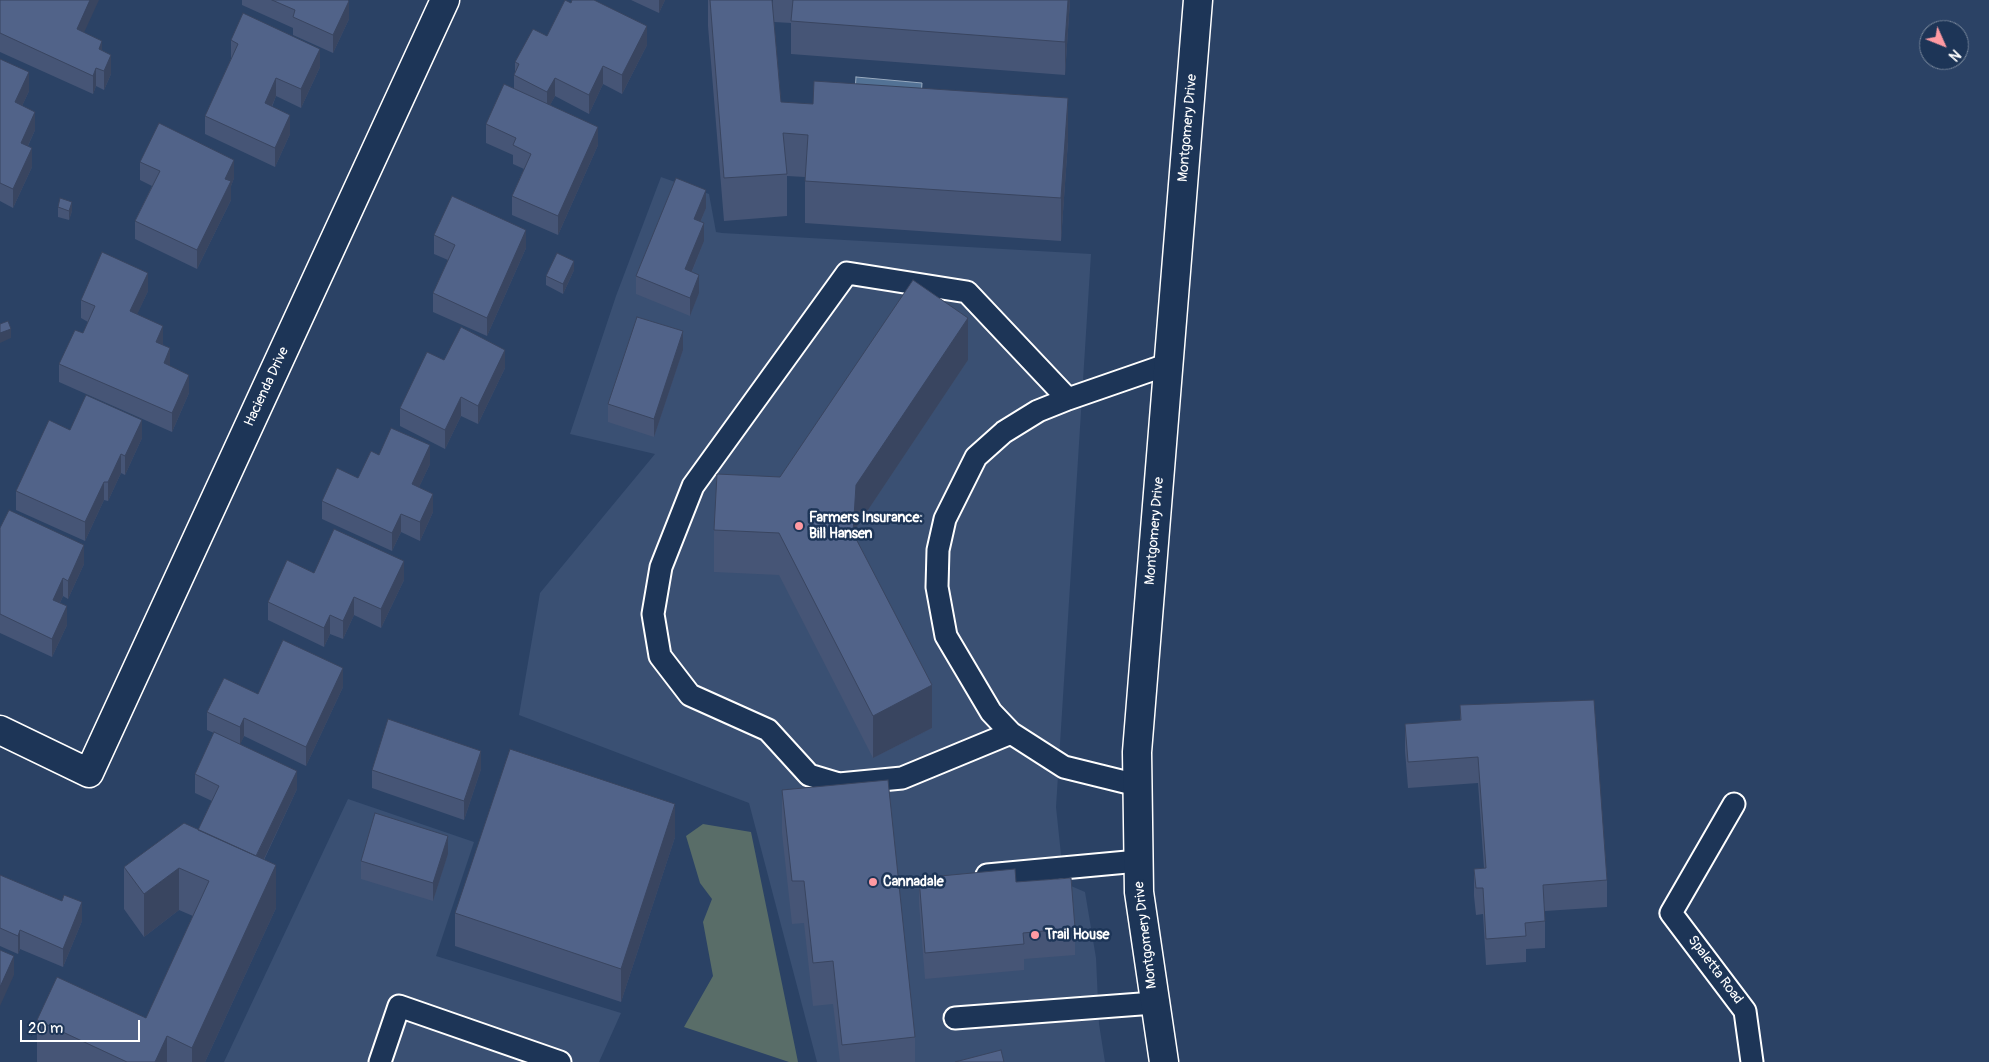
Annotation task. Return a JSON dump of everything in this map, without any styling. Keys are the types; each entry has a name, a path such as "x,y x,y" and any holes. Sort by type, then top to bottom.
{"main road":[{"name":"Hacienda Drive","path":"0,730 89,773 445,0"},
{"name":"Montgomery Drive","path":"1164,1062 1139,892 1138,742 1198,0"}],"lane":[{"path":"1011,733 902,778 839,784 809,775 768,730 690,695 660,656 653,614 661,567 693,486 847,273 967,292 1068,399"},
{"path":"1137,785 1064,767 1011,733 992,712 946,636 937,586 938,550 945,518 976,457 1004,432 1038,411 1169,364"},
{"name":"Spaletta Road","path":"1734,804 1671,913 1746,1011 1752,1062"},
{"path":"963,877 1138,861"},
{"path":"955,1018 1154,1003"},
{"path":"380,1062 399,1006 560,1062"}],"shaded area":[{"path":"856,77 922,83 920,111 854,106"},
{"path":"661,177 709,194 716,232 1091,254 1056,807 1064,883 1085,892 1096,958 1099,1024 1105,1062 817,1062 749,803 519,715 540,593 655,454 570,434 616,296"},
{"path":"348,799 474,842 436,956 621,1013 599,1062 224,1062"}],"green space":[{"path":"703,824 751,832 798,1062 789,1062 684,1027 713,976 703,922 712,899 700,883 686,836"}],"building":[{"path":"0,0 90,0 77,29 102,41 99,49 111,55 104,71 96,68 93,76 0,33"},
{"path":"272,0 349,1 333,35 293,17 295,10"},
{"path":"565,0 571,3 572,0 594,0 647,26 622,75 603,66 589,95 555,78 547,92 514,75 519,64 515,62 533,29 547,36"},
{"path":"710,0 772,0 781,102 813,104 814,81 1068,98 1061,198 805,181 808,135 783,133 787,174 724,178"},
{"path":"793,0 1068,0 1065,42 791,21"},
{"path":"243,13 320,49 301,89 276,78 265,103 290,115 275,148 205,116 238,44 231,40"},
{"path":"0,59 29,72 15,102 35,112 21,143 32,148 13,189 0,183"},
{"path":"504,84 598,127 558,216 512,196 531,154 513,145 516,138 486,124"},
{"path":"159,123 234,160 225,179 231,181 197,250 135,221 160,171 140,162"},
{"path":"676,178 706,190 694,219 704,223 685,269 699,275 690,298 636,276"},
{"path":"452,196 526,230 487,318 433,293 455,245 434,235"},
{"path":"60,198 72,202 69,211 58,207"},
{"path":"102,252 148,273 130,311 163,326 156,342 170,348 164,363 189,375 172,413 59,364 75,330 83,333 95,306 81,300"},
{"path":"557,253 574,261 563,284 546,276"},
{"path":"913,280 968,318 856,485 853,533 932,685 873,716 779,533 714,530 717,474 780,477"},
{"path":"637,317 683,331 654,419 608,404"},
{"path":"8,321 11,329 0,333 0,324"},
{"path":"461,327 505,350 478,406 461,397 445,430 400,408 427,352 444,360"},
{"path":"86,395 142,420 125,456 121,454 108,482 104,482 85,522 16,491 49,420 70,430"},
{"path":"391,428 430,445 412,484 433,494 420,522 401,514 392,533 322,501 337,468 358,478 371,451 379,455"},
{"path":"9,510 84,545 68,581 63,578 53,600 67,606 52,639 0,614 0,528"},
{"path":"334,529 404,561 381,609 354,597 343,621 330,615 324,628 268,602 287,560 314,573"},
{"path":"283,640 343,668 306,747 244,718 240,727 207,712 224,678 258,694"},
{"path":"1594,700 1607,880 1543,885 1545,921 1525,923 1526,936 1486,939 1483,888 1476,888 1474,869 1486,868 1478,757 1408,762 1405,724 1461,720 1460,705"},
{"path":"388,719 481,751 464,801 372,770"},
{"path":"214,732 297,771 256,856 198,830 219,786 195,774"},
{"path":"510,749 675,804 621,969 455,913"},
{"path":"888,780 915,1037 842,1045 833,961 813,963 804,881 792,881 782,790"},
{"path":"375,813 448,836 433,883 361,861"},
{"path":"184,823 276,865 192,1048 167,1036 155,1062 127,1062 37,1020 57,977 146,1018 209,881 179,868 144,894 124,867"},
{"path":"1015,869 1016,882 1071,878 1075,928 1023,933 1024,944 925,953 919,878"},
{"path":"0,875 62,901 64,895 82,902 63,949 20,930 18,936 0,928"},
{"path":"0,950 14,956 0,987"},
{"path":"1001,1050 1004,1062 955,1062"}],"place":[{"name":"Farmers Insurance: Bill Hansen","path":"799,526"},
{"name":"Cannadale","path":"873,882"},
{"name":"Trail House","path":"1035,935"}]}
